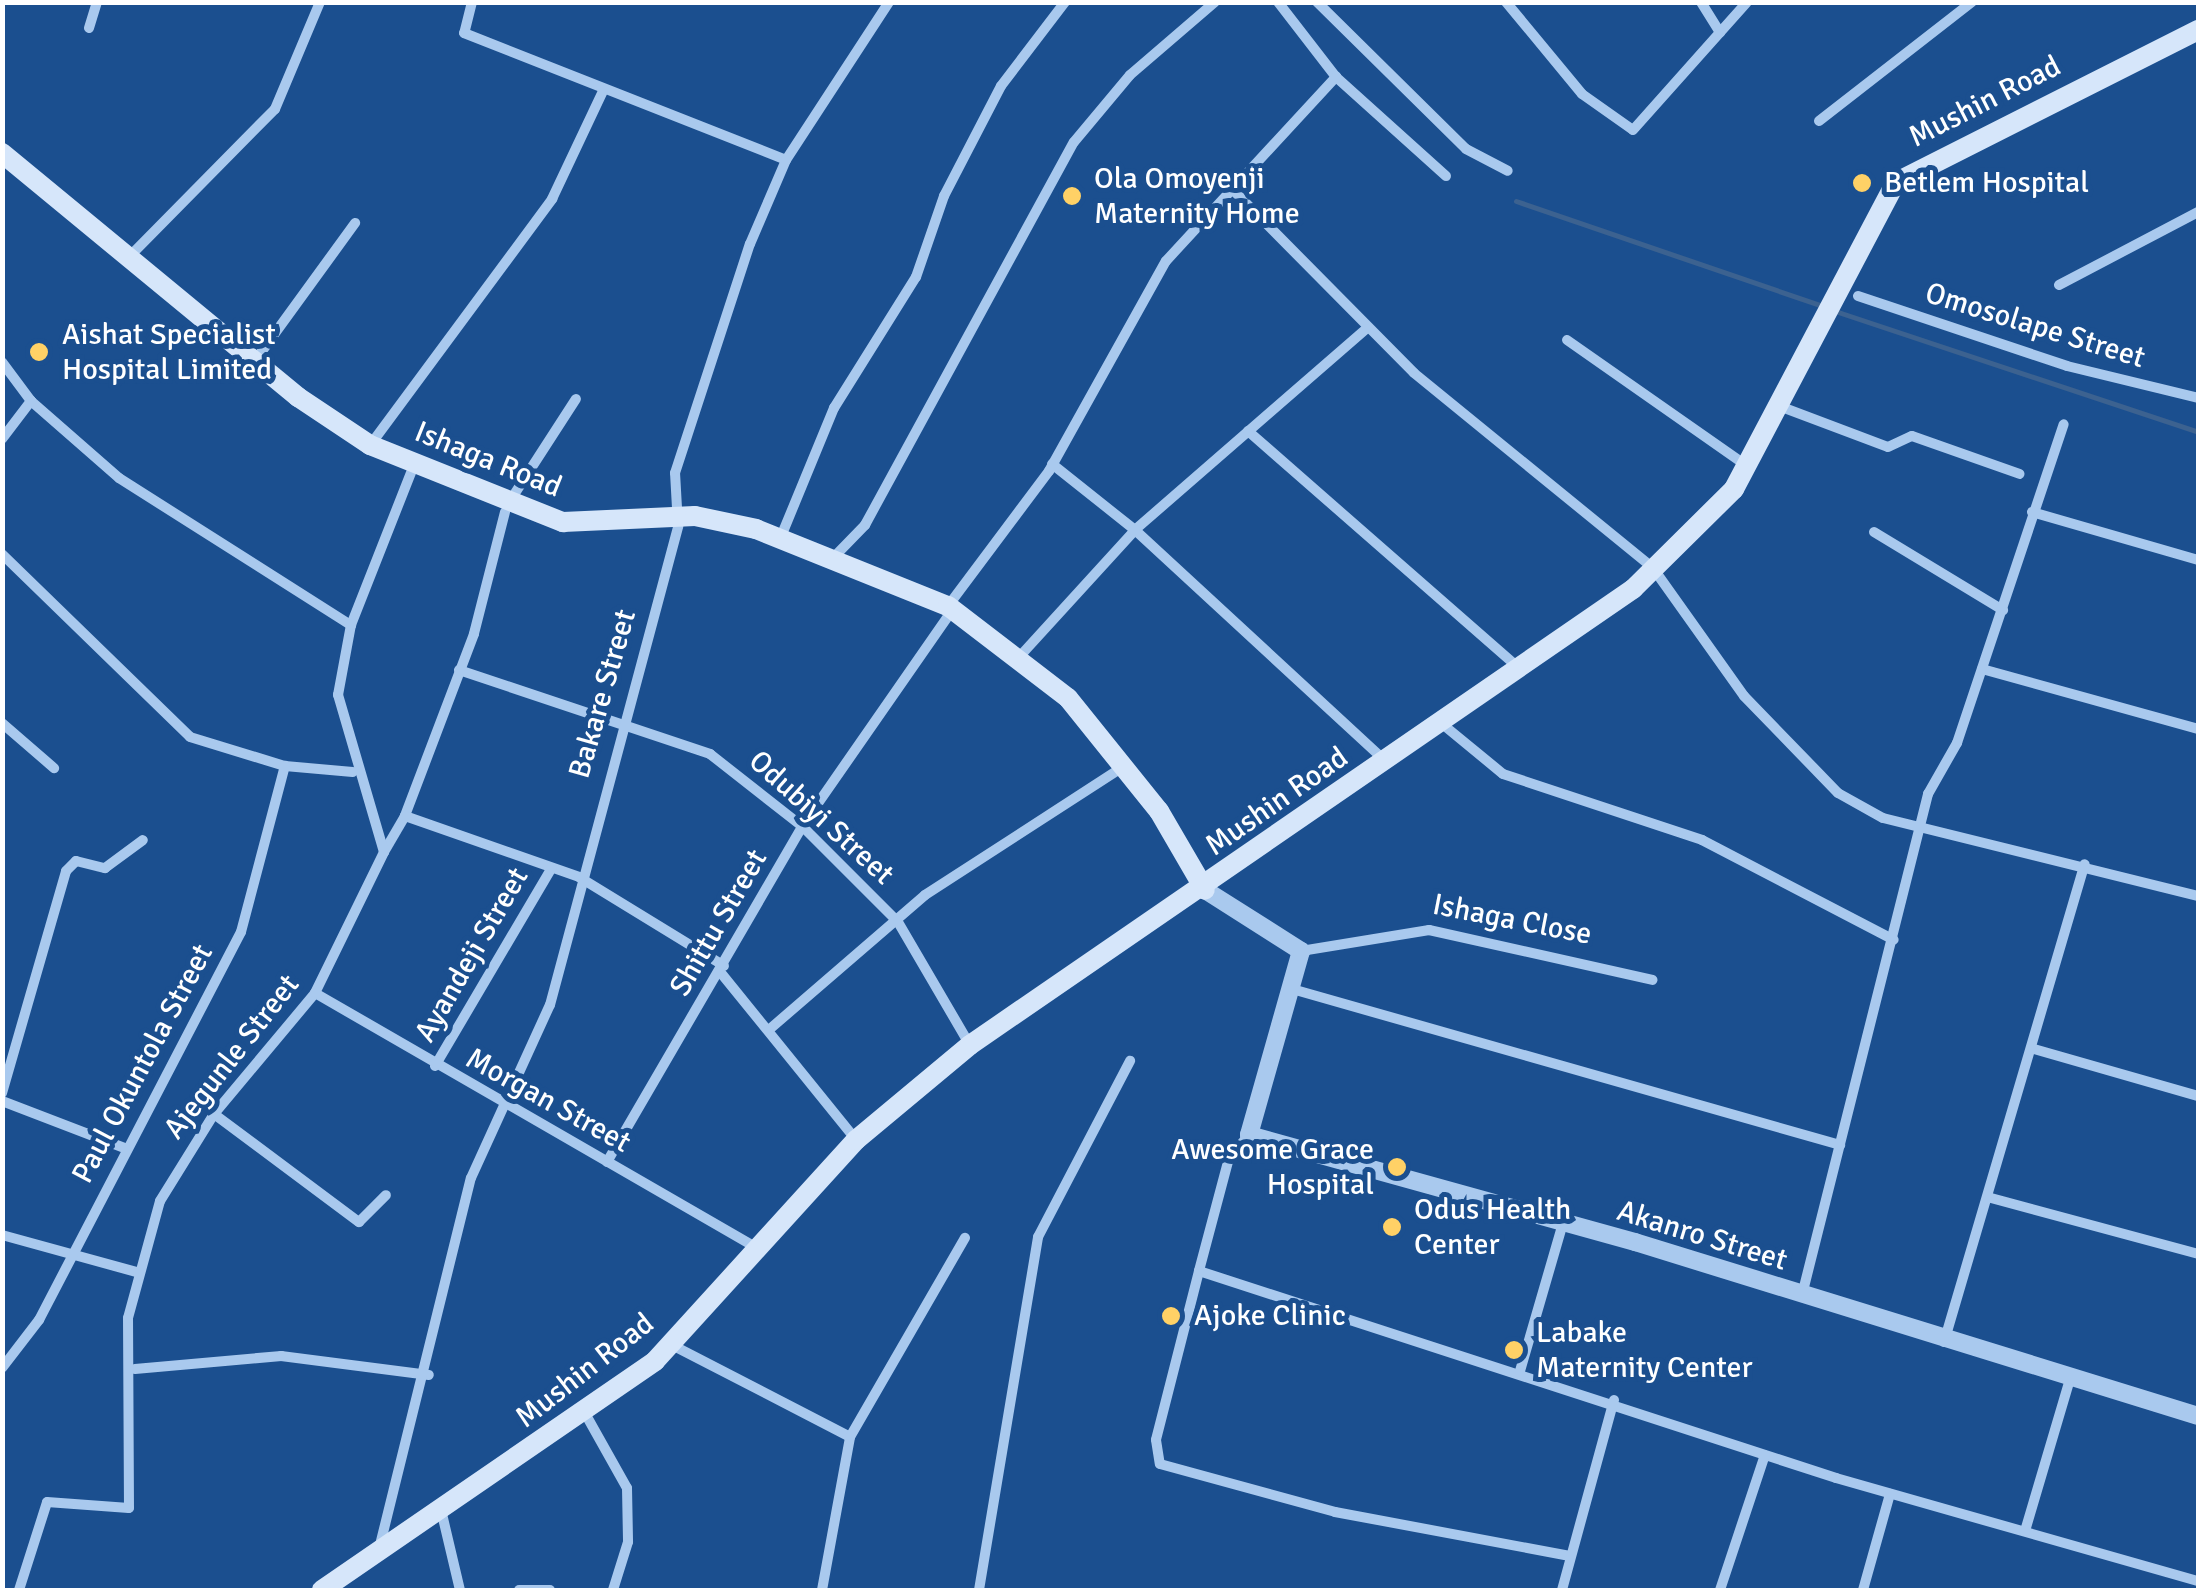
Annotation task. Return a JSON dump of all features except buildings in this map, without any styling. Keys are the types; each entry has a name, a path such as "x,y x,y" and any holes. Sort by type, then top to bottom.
{"main road":[{"name":"Mushin Road","path":"322,1590 586,1415 672,1344 856,1140 970,1045 1197,883 1522,670 1653,568 1748,466 1817,330 1848,294 1895,184 2198,30"},
{"name":"Ishaga Road","path":"2,153 370,445 506,508"},
{"name":"Ishaga Road","path":"2,165 312,416 412,470 506,508 599,535 714,518 834,557 948,611 1020,654 1160,811 1197,883"},
{"name":"Ishaga Road","path":"676,522 722,526 849,567 948,611 1033,673 1118,770 1197,883"}],"street":[{"path":"88,28 98,2"},
{"path":"129,257 275,108 320,2"},
{"path":"472,2 464,33 786,160"},
{"name":"Bakare Street","path":"377,1554 429,1375 471,1178 550,1005 618,725 676,522 675,473 786,160 889,2"},
{"path":"780,539 834,408 916,277 944,196 1001,86 1065,2"},
{"path":"834,557 865,525 1033,204 1084,128 1215,2"},
{"path":"1278,2 1336,77 1446,176"},
{"path":"1317,2 1466,149 1508,171"},
{"path":"1506,2 1582,94 1634,130 1747,2"},
{"path":"1701,2 1720,32"},
{"path":"1818,121 1972,2"},
{"name":"Shittu Street","path":"607,1162 803,827 1052,464 1166,261 1336,77"},
{"path":"370,445 552,199 604,89"},
{"path":"1231,188 1366,329 1653,568 1744,696 1838,793 1923,828 2085,864 2198,896"},
{"path":"2059,285 2198,212"},
{"path":"257,358 355,223"},
{"name":"Omosolape Street","path":"1848,294 2068,366 2198,398"},
{"path":"1020,654 1135,530 1366,329"},
{"path":"1567,340 1748,466"},
{"path":"2,362 31,401 118,478 351,625"},
{"name":"Ajegunle Street","path":"18,1590 48,1502 129,1508 134,1459 134,1370 128,1318 136,1272 160,1201 214,1114 316,993 405,816 459,670 506,508 576,399"},
{"path":"2,439 31,401"},
{"path":"1778,405 1888,447 1912,436 2020,474"},
{"path":"1801,1296 1923,828 1928,794 1982,669 2064,424"},
{"path":"1248,430 1522,670"},
{"path":"1052,464 1135,530 1384,760"},
{"path":"384,852 353,772 338,695 351,625 412,470"},
{"path":"2032,512 2198,560"},
{"path":"1874,532 2002,610"},
{"path":"2,554 190,737 286,766 353,772"},
{"path":"1982,669 2198,729"},
{"name":"Odubiyi Street","path":"459,670 710,754 803,827 898,922 970,1045"},
{"path":"2,723 54,768"},
{"path":"1440,723 1504,774 1702,840 1894,940"},
{"name":"Paul Okuntola Street","path":"2,1368 70,1259 241,932 286,766"},
{"path":"771,1028 973,860 1118,770"},
{"path":"405,816 579,877 722,970 856,1140"},
{"path":"2,1094 66,871 76,861 105,868 143,840"},
{"path":"1944,1344 1991,1198 2085,864"},
{"name":"Ayandeji Street","path":"435,1066 551,869"},
{"path":"1197,883 1301,951 1248,1135 1230,1158 1198,1270 1156,1440 1160,1464 1335,1512 1570,1556"},
{"name":"Ishaga Close","path":"1301,951 1429,930 1652,980"},
{"path":"1292,989 1840,1145"},
{"name":"Morgan Street","path":"316,993 435,1066 758,1249"},
{"path":"2034,1049 2198,1096"},
{"path":"978,1590 1038,1237 1130,1061"},
{"path":"2,1101 127,1149"},
{"path":"214,1114 359,1222 386,1195"},
{"name":"Akanro Street","path":"1248,1135 1564,1223 1944,1344 2198,1416"},
{"path":"1991,1198 2198,1254"},
{"path":"1520,1371 1564,1223"},
{"path":"2,1235 70,1259 136,1272"},
{"path":"822,1590 850,1437 965,1238"},
{"path":"1198,1270 1316,1316 1520,1371 1890,1494 2198,1581"},
{"path":"672,1344 850,1437"},
{"path":"134,1370 280,1356 429,1375"},
{"path":"2025,1531 2069,1382"},
{"path":"1562,1590 1614,1400"},
{"path":"586,1415 627,1488 628,1542 613,1590"},
{"path":"1720,1590 1765,1455"},
{"path":"1862,1590 1890,1494"},
{"path":"442,1514 460,1590"},
{"path":"518,1590 550,1590"}],"waterway":[{"path":"1516,201 1825,307"},
{"path":"1835,311 2198,432"}],"place":[{"name":"Betlem Hospital","path":"1862,183"},
{"name":"Ola Omoyenji Maternity Home","path":"1072,196"},
{"name":"Aishat Specialist Hospital Limited","path":"39,352"},
{"name":"Awesome Grace Hospital","path":"1397,1167"},
{"name":"Odus Health Center","path":"1392,1227"},
{"name":"Ajoke Clinic","path":"1171,1316"},
{"name":"Labake Maternity Center","path":"1514,1350"}]}
